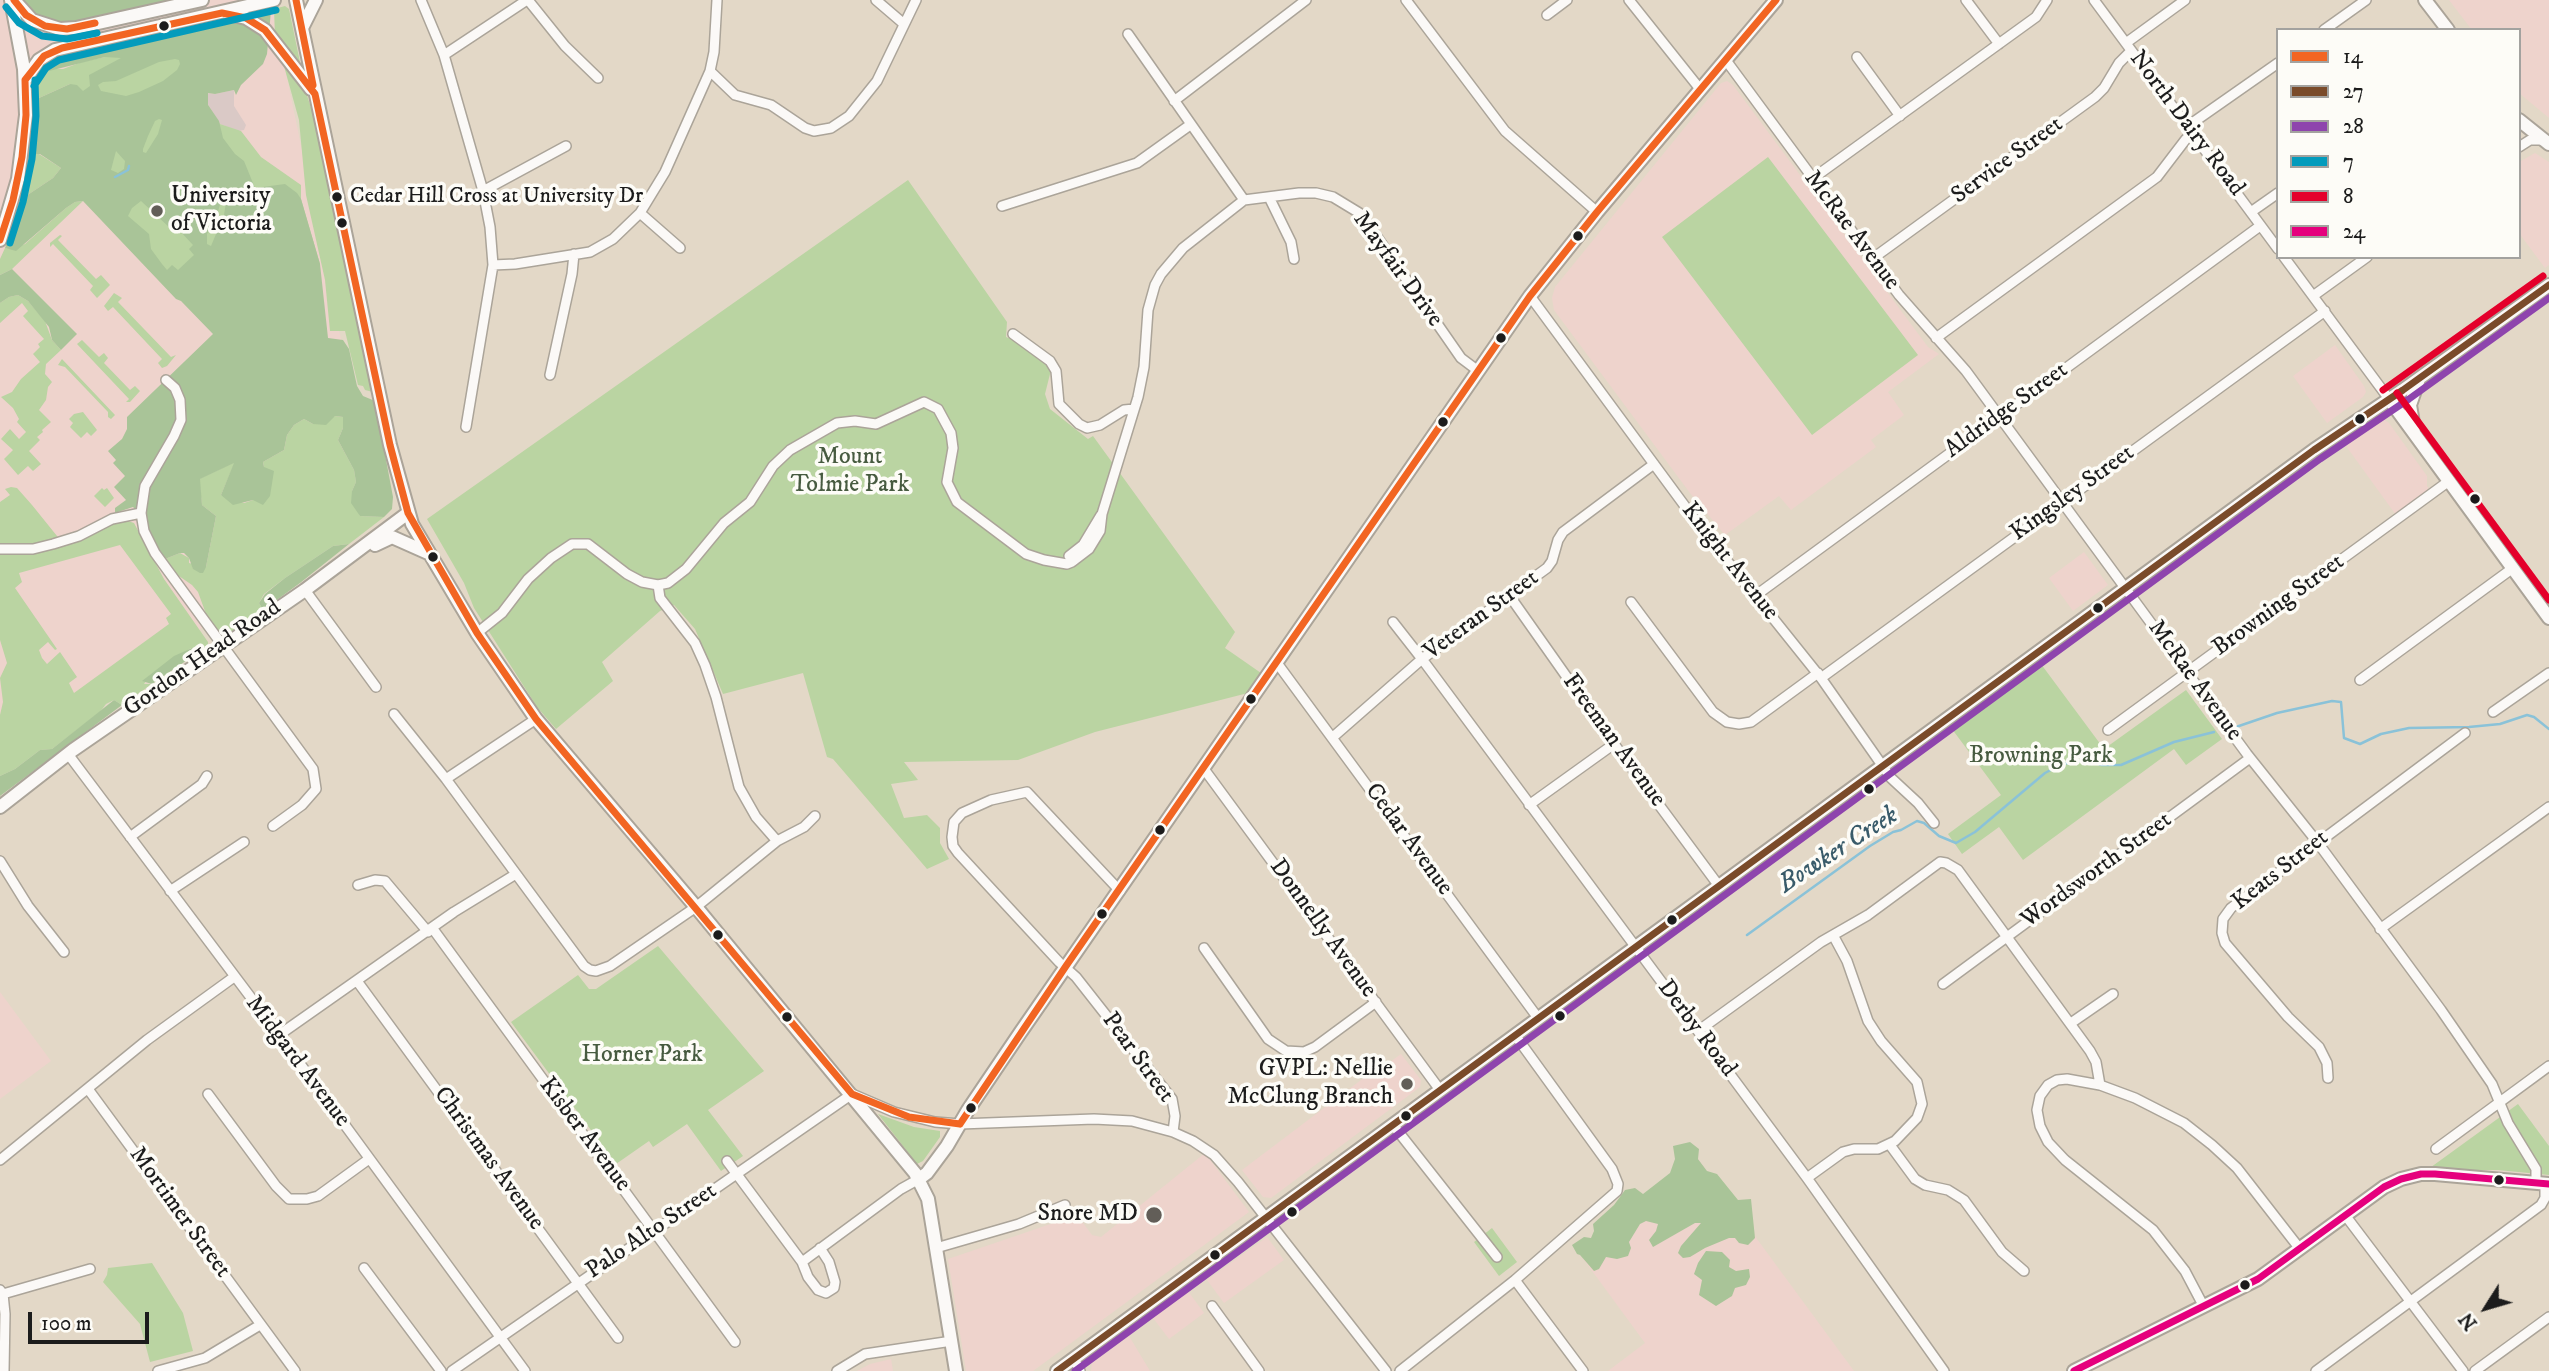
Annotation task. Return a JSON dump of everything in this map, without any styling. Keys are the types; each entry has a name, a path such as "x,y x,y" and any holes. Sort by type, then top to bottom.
{"main road":[{"path":"12,0 32,20 60,29 76,28 199,0"},
{"path":"0,240 13,200 22,157 26,115 25,80 12,0"},
{"path":"25,80 39,60 55,50 274,0"},
{"path":"296,0 390,445 408,513 477,633 536,719 852,1094 919,1179 928,1199 956,1371"},
{"path":"302,29 316,0"},
{"path":"919,1179 927,1174 942,1154 1066,966 1530,296 1597,212 1776,0"},
{"path":"2426,0 2447,28"},
{"path":"222,13 246,18 265,30 315,94"},
{"path":"2521,122 2547,142"},
{"path":"1057,1371 2314,450 2419,379 2549,285"},
{"path":"2415,433 2410,408 2419,379"},
{"path":"2389,399 2549,618"},
{"name":"Gordon Head Road","path":"0,807 68,754 223,644 305,590 408,513"},
{"path":"361,548 392,537 429,553"},
{"path":"2074,1371 2258,1279 2384,1187 2401,1179 2421,1174 2544,1184"}],"street":[{"path":"421,0 444,55 484,191 493,265 466,427"},
{"path":"444,55 527,0 565,46 598,78"},
{"path":"493,265 590,252 627,228 640,214 665,172 710,71 714,52 717,0"},
{"path":"876,0 904,24"},
{"path":"710,71 735,95 771,106 805,128 814,131 831,128 849,116 877,81 916,0"},
{"path":"1174,101 1306,0"},
{"path":"1406,0 1505,131 1597,212"},
{"path":"1547,15 1567,0"},
{"path":"1629,0 1700,89"},
{"path":"1966,0 1999,44"},
{"path":"1812,179 2036,17 2047,0"},
{"name":"North Dairy Road","path":"2094,0 2276,246"},
{"name":"Service Street","path":"1872,259 2095,97 2104,88 2129,47 2185,0"},
{"path":"2327,28 2366,0"},
{"path":"477,633 502,613 528,579 551,558 572,544 588,544 642,582 658,585 668,583 686,569 724,523 750,502 773,466 790,450 837,423 846,421 876,424 924,402 939,409 951,433 953,449 947,482 957,502 1026,554 1037,559 1068,564 1089,549 1100,531 1102,514 1134,410 1144,367 1151,296 1161,274 1183,248 1244,200 1128,34"},
{"path":"1857,57 1900,116"},
{"name":"McRae Avenue","path":"1726,59 1907,306 1966,372 2250,758 2318,843 2488,1077 2514,1135 2544,1184"},
{"path":"1936,338 2157,177 2191,130 2276,65"},
{"path":"1002,206 1137,163 1190,125"},
{"path":"2522,145 2535,139 2547,142"},
{"path":"484,191 566,146"},
{"name":"Mayfair Drive","path":"1244,200 1299,193 1333,197 1361,214 1461,358 1477,370"},
{"path":"2251,212 2276,194"},
{"path":"1269,197 1291,243 1294,259"},
{"path":"640,214 680,248"},
{"name":"Aldridge Street","path":"1755,596 2260,226"},
{"path":"550,375 574,254"},
{"path":"2285,259 2389,399"},
{"path":"2313,296 2364,259"},
{"name":"Knight Avenue","path":"1530,296 1654,464 1819,676 1891,778 1918,803 1934,823"},
{"name":"Kingsley Street","path":"1631,602 1713,712 1727,722 1751,722 2063,502 2325,311"},
{"path":"1013,334 1050,361 1056,371 1059,404 1079,424 1087,428 1100,425 1124,410 1134,410"},
{"path":"166,380 175,388 180,400 181,420 148,478 142,495 144,531 150,546 313,769 316,789 302,805 273,826"},
{"name":"Veteran Street","path":"1333,737 1422,659 1550,565 1556,544 1563,532 1654,464"},
{"name":"Browning Street","path":"2108,730 2449,481"},
{"path":"0,550 53,544 79,536 111,519 141,513"},
{"path":"2360,680 2513,568"},
{"path":"658,585 660,598 695,643 705,665 739,787 756,817 777,841"},
{"path":"305,590 376,687"},
{"name":"Freeman Avenue","path":"1509,595 1719,886"},
{"name":"Derby Road","path":"1393,622 1807,1178 1944,1371"},
{"name":"Cedar Avenue","path":"1277,663 1538,1018"},
{"path":"2493,712 2549,673"},
{"path":"394,714 446,779 584,966 590,970 596,971 610,966 696,907 777,841 804,827 815,816"},
{"path":"446,779 536,719"},
{"name":"Keats Street","path":"2328,1077 2327,1063 2319,1048 2233,954 2223,938 2221,928 2225,915 2465,733"},
{"path":"1529,805 1614,744"},
{"name":"Midgard Avenue","path":"68,754 279,1035 525,1371"},
{"name":"Wordsworth Street","path":"1943,984 2250,758"},
{"name":"Donnelly Avenue","path":"1204,769 1440,1090"},
{"path":"130,836 202,785 207,776"},
{"name":"Pear Street","path":"1120,891 1027,792 991,800 957,817 952,828 951,837 958,853 1066,966 1172,1099 1175,1116 1173,1132 1214,1155 1386,1371"},
{"path":"2380,929 2549,807"},
{"path":"170,891 244,842"},
{"path":"0,861 28,906 64,952"},
{"path":"1698,1031 1833,935 1868,915 1940,862 1958,870 2071,1023 2094,1056 2100,1085"},
{"path":"279,1035 454,912 516,874"},
{"name":"Kisber Avenue","path":"358,885 375,880 385,881 430,931 735,1342"},
{"path":"1807,1178 1843,1152 1878,1149 1890,1145 1901,1137 1917,1118 1922,1104 1921,1093 1914,1078 1881,1041 1868,1021 1847,961 1833,935"},
{"path":"1204,948 1268,1039 1286,1051 1304,1052 1315,1047 1376,1002"},
{"path":"0,1160 147,1040 234,977"},
{"name":"Christmas Avenue","path":"357,982 618,1338"},
{"path":"2071,1023 2113,994"},
{"path":"1400,1371 1515,1280 1612,1197 1618,1184 1612,1169 1515,1035"},
{"path":"2436,1149 2549,1066"},
{"path":"2204,1307 2185,1271 2153,1230 2064,1160 2053,1148 2040,1126 2038,1105 2042,1092 2048,1085 2067,1079 2100,1085 2169,1114 2213,1145 2248,1181 2300,1249"},
{"name":"Mortimer Street","path":"88,1089 295,1371"},
{"path":"208,1094 276,1186 289,1199 318,1196 369,1159"},
{"path":"852,1094 909,1117 960,1124 1094,1119 1132,1121 1173,1132"},
{"name":"Palo Alto Street","path":"452,1371 852,1094"},
{"path":"1393,1125 1497,1257"},
{"path":"1890,1145 1914,1179 1925,1185 1948,1190 1964,1200 2002,1252 2024,1271"},
{"path":"727,1161 802,1262 808,1277 818,1290 823,1293 830,1292 835,1282 829,1262 820,1248"},
{"path":"802,1262 901,1189 919,1179"},
{"path":"2316,1371 2541,1205 2545,1198 2544,1184"},
{"path":"936,1248 1019,1224 1065,1205"},
{"path":"2346,1215 2463,1371"},
{"path":"364,1268 441,1371"},
{"path":"4,1371 2,1358 5,1314 1,1292 90,1269"},
{"path":"1515,1280 1583,1371"},
{"path":"1212,1306 1259,1371"},
{"path":"2475,1371 2549,1317"},
{"path":"158,1371 205,1358 260,1325"},
{"path":"837,1371 865,1354 951,1341"},
{"path":"1074,1357 1080,1371"}],"shaded area":[{"name":"University of Victoria","path":"0,0 271,0 358,422 313,550 0,769"},
{"path":"2449,0 2549,0 2549,118 2521,95 2521,28 2470,28"},
{"path":"1727,81 1733,85 1928,347 1939,354 1888,392 1904,415 1871,440 1876,447 1791,510 1779,496 1725,535 1690,493 1554,310 1552,298 1555,287 1721,83"},
{"path":"234,90 234,106 246,125 244,130 238,131 220,124 208,105 207,93"},
{"path":"2535,153 2549,162 2549,265 2545,268 2521,236 2521,161"},
{"path":"2335,345 2366,392 2327,423 2293,376"},
{"path":"2383,419 2389,423 2427,476 2430,491 2396,515 2346,446"},
{"path":"2084,552 2108,585 2073,611 2049,578"},
{"path":"0,992 51,1061 0,1099"},
{"path":"1401,1054 1421,1080 1420,1087 1271,1198 1263,1197 1242,1170 1365,1077 1367,1079"},
{"path":"1205,1153 1249,1212 1033,1371 966,1371 948,1259 1077,1215 1092,1235 1101,1237"},
{"path":"1696,1156 1854,1371 1608,1371 1645,1343 1576,1249"},
{"path":"1267,1237 1284,1260 1224,1303 1207,1280"},
{"path":"1188,1291 1204,1313 1169,1339 1153,1318"},
{"path":"1129,1336 1150,1371 1091,1371 1092,1363"},
{"path":"891,1359 893,1371 857,1371 870,1364"}],"green space":[{"path":"22,0 177,0 75,23 58,23 40,18"},
{"path":"285,6 289,9 301,67 275,37 274,9"},
{"path":"271,11 267,54 263,64 241,85 236,95 234,90 208,93 208,105 219,121 223,138 244,161 255,188 285,184 301,199 320,264 328,338 343,340 349,349 357,386 363,396 375,401 393,497 392,509 384,517 360,516 351,503 356,482 354,470 338,440 343,428 343,417 335,416 326,425 313,424 304,419 294,425 287,435 284,450 263,462 264,467 274,471 270,496 263,505 253,500 233,505 221,495 234,463 200,479 202,505 216,516 203,573 193,569 184,553 165,559 151,541 143,517 133,507 115,513 115,508 126,500 114,487 125,476 113,463 116,460 108,451 122,439 127,429 127,417 213,334 83,201 75,202 66,208 16,251 5,248 13,227 17,202 53,178 61,168 40,154 24,154 28,103 70,84 77,85 83,91 90,86 89,75 121,58 105,57 41,73 40,69 53,60","holes":["175,59 179,60 180,64 177,70 163,81 126,96 101,91 98,85 116,81 159,62","162,120 158,134 146,153 143,149 155,121","116,151 125,161 124,169 118,173 111,170","222,198 226,202 224,215 211,246 207,244 207,234 216,218","141,201 170,228 179,230 193,245 189,249 194,255 178,270 172,265 167,270 151,249 149,234 128,216 132,208"]},
{"path":"180,42 207,93 208,105 220,124 241,131 261,157 301,185 301,199 320,264 193,290 130,246 70,84 28,103 30,85 40,69 63,69 82,62 105,57 123,57"},
{"path":"282,59 303,83 314,117 373,392 358,385 345,331 330,331 325,280 306,195 299,120"},
{"path":"24,154 39,154 61,168 53,178 17,202"},
{"path":"1768,157 1918,355 1812,435 1662,237"},
{"name":"Mount Tolmie Park","path":"908,180 1007,322 1006,337 1016,341 1051,370 1045,394 1050,409 1088,439 1093,436 1235,632 1225,648 1261,673 1248,693 1095,732 1018,760 904,762 918,780 891,784 904,818 927,815 940,828 940,843 949,859 927,869 833,759 827,757 803,673 723,694 695,629 674,605 660,611 602,662 613,681 556,729 537,707 474,608 464,583 427,519"},
{"path":"83,201 12,269 0,275 0,259 5,248 11,249 25,244 66,208 75,202"},
{"path":"62,236 58,240 96,279 101,275 110,285 97,298 90,290 93,286 53,244 50,247 50,243"},
{"path":"12,269 77,334 61,350 52,340 49,327 28,301 18,295 0,303 0,275"},
{"path":"114,293 122,298 118,302 171,357 176,355 167,366 162,368 158,363 162,359 113,307 108,311 104,306"},
{"path":"18,295 28,301 45,321 52,340 61,350 46,364 45,374 52,382 48,387 46,400 39,410 51,422 42,430 37,437 40,440 29,451 41,464 33,471 28,466 18,475 4,459 13,450 1,439 10,429 19,439 26,432 17,422 19,419 13,408 1,397 12,392 21,379 40,362 33,354 44,339 23,316 28,311 22,303 0,323 0,303"},
{"path":"82,340 99,357 104,353 108,358 104,363 130,390 135,386 140,391 130,402 126,402 129,399 77,344"},
{"path":"62,359 115,415 111,419 108,412 65,367 58,365"},
{"path":"83,412 97,430 91,436 87,432 81,438 70,427 73,423 69,419 74,414"},
{"path":"335,416 343,417 343,428 338,440 354,470 356,482 352,491 360,516 384,517 349,544 333,546 285,578 264,594 259,603 263,610 230,633 219,632 206,614 198,592 176,574 165,559 180,553 189,558 189,563 206,567 216,516 202,505 199,479 235,462 221,495 244,503 253,500 264,467 263,462 284,450 287,435 294,425 304,419 313,424"},
{"path":"17,488 57,536 62,546 112,523 125,520 134,523 164,579 208,642 208,647 199,655 191,648 150,675 144,684 152,684 122,705 114,700 106,704 100,712 52,749 40,750 15,769 0,776 0,715 3,702 0,678 7,663 0,640 0,502 10,495 5,489","holes":["120,545 171,614 166,618 169,624 74,693 69,683 77,677 60,652 47,664 42,658 39,650 48,642 57,649 15,588 22,582 19,573"]},
{"path":"102,488 107,488 114,498 105,507 94,496"},
{"path":"349,544 263,610 259,603 265,594 285,578 333,546"},
{"path":"192,648 196,654 152,684 142,681 174,656"},
{"name":"Browning Park","path":"2041,664 2104,749 2186,690 2222,739 2186,765 2174,749 2023,860 1999,827 1962,854 1948,834 2001,795 1952,729"},
{"path":"114,700 122,705 0,796 0,776 15,769 40,750 52,749"},
{"name":"Horner Park","path":"658,946 764,1071 708,1110 743,1156 721,1171 687,1124 653,1147 649,1141 616,1164 511,1022 578,975 589,989 596,989"},
{"path":"2518,1104 2549,1146 2549,1175 2498,1170 2427,1170"},
{"path":"878,1114 914,1127 940,1131 940,1137 923,1161 917,1164"},
{"path":"1690,1142 1699,1149 1698,1159 1707,1171 1717,1174 1738,1200 1751,1199 1755,1238 1748,1245 1729,1238 1683,1258 1678,1253 1681,1246 1701,1223 1695,1223 1653,1247 1649,1240 1658,1224 1646,1221 1640,1224 1629,1242 1631,1248 1628,1256 1617,1259 1606,1257 1599,1269 1594,1271 1572,1245 1584,1237 1591,1238 1593,1224 1614,1205 1625,1190 1635,1188 1643,1194 1670,1173 1675,1159 1673,1146"},
{"path":"1492,1228 1517,1262 1499,1276 1474,1242"},
{"path":"1706,1251 1722,1252 1730,1260 1729,1267 1736,1271 1749,1269 1750,1277 1746,1285 1735,1288 1732,1296 1716,1306 1699,1295 1702,1280 1694,1274"},
{"path":"152,1263 183,1313 193,1351 150,1362 140,1324 103,1282 108,1268"}],"waterway":[{"path":"115,177 128,170 129,166"},
{"name":"Bowker Creek","path":"2236,727 2277,713 2332,701 2341,702 2344,738 2360,744 2381,734 2409,728 2500,724 2527,715 2549,729"},
{"name":"Bowker Creek","path":"1747,935 1870,846 1917,821 1924,823 1939,836 1956,843 1975,832 2045,773 2062,764 2087,760 2102,765 2121,765 2174,742 2214,732"}],"transit line":[{"name":"14","path":"14,0 26,15 45,26 67,29 95,23"},
{"name":"14","path":"296,0 313,85"},
{"name":"14","path":"960,1124 1066,966 1530,296 1597,212 1776,0"},
{"name":"7","path":"6,7 19,23 42,36 67,39 97,33"},
{"name":"7","path":"34,86 46,68 59,60 276,10"},
{"name":"14","path":"0,240 13,200 22,157 26,115 25,80 44,56 62,48 222,13 246,18 265,30 315,94 390,445 408,513 477,633 536,719 852,1094 909,1117 960,1124"},
{"name":"7","path":"10,243 23,202 32,159 36,116 35,80"},
{"name":"8","path":"2383,390 2543,276"},
{"name":"27","path":"1057,1371 2314,450 2549,285"},
{"name":"28","path":"1075,1371 2320,459 2409,399 2549,298"},
{"name":"8","path":"2397,393 2549,600"},
{"name":"24","path":"2074,1371 2258,1279 2384,1187 2401,1179 2435,1174 2549,1184"}],"place":[{"name":"Cedar Hill Cross at University Dr","path":"337,197"},
{"name":"University of Victoria","path":"157,211"},
{"name":"GVPL: Nellie McClung Branch","path":"1407,1084"},
{"name":"Snore MD","path":"1154,1215"}]}
